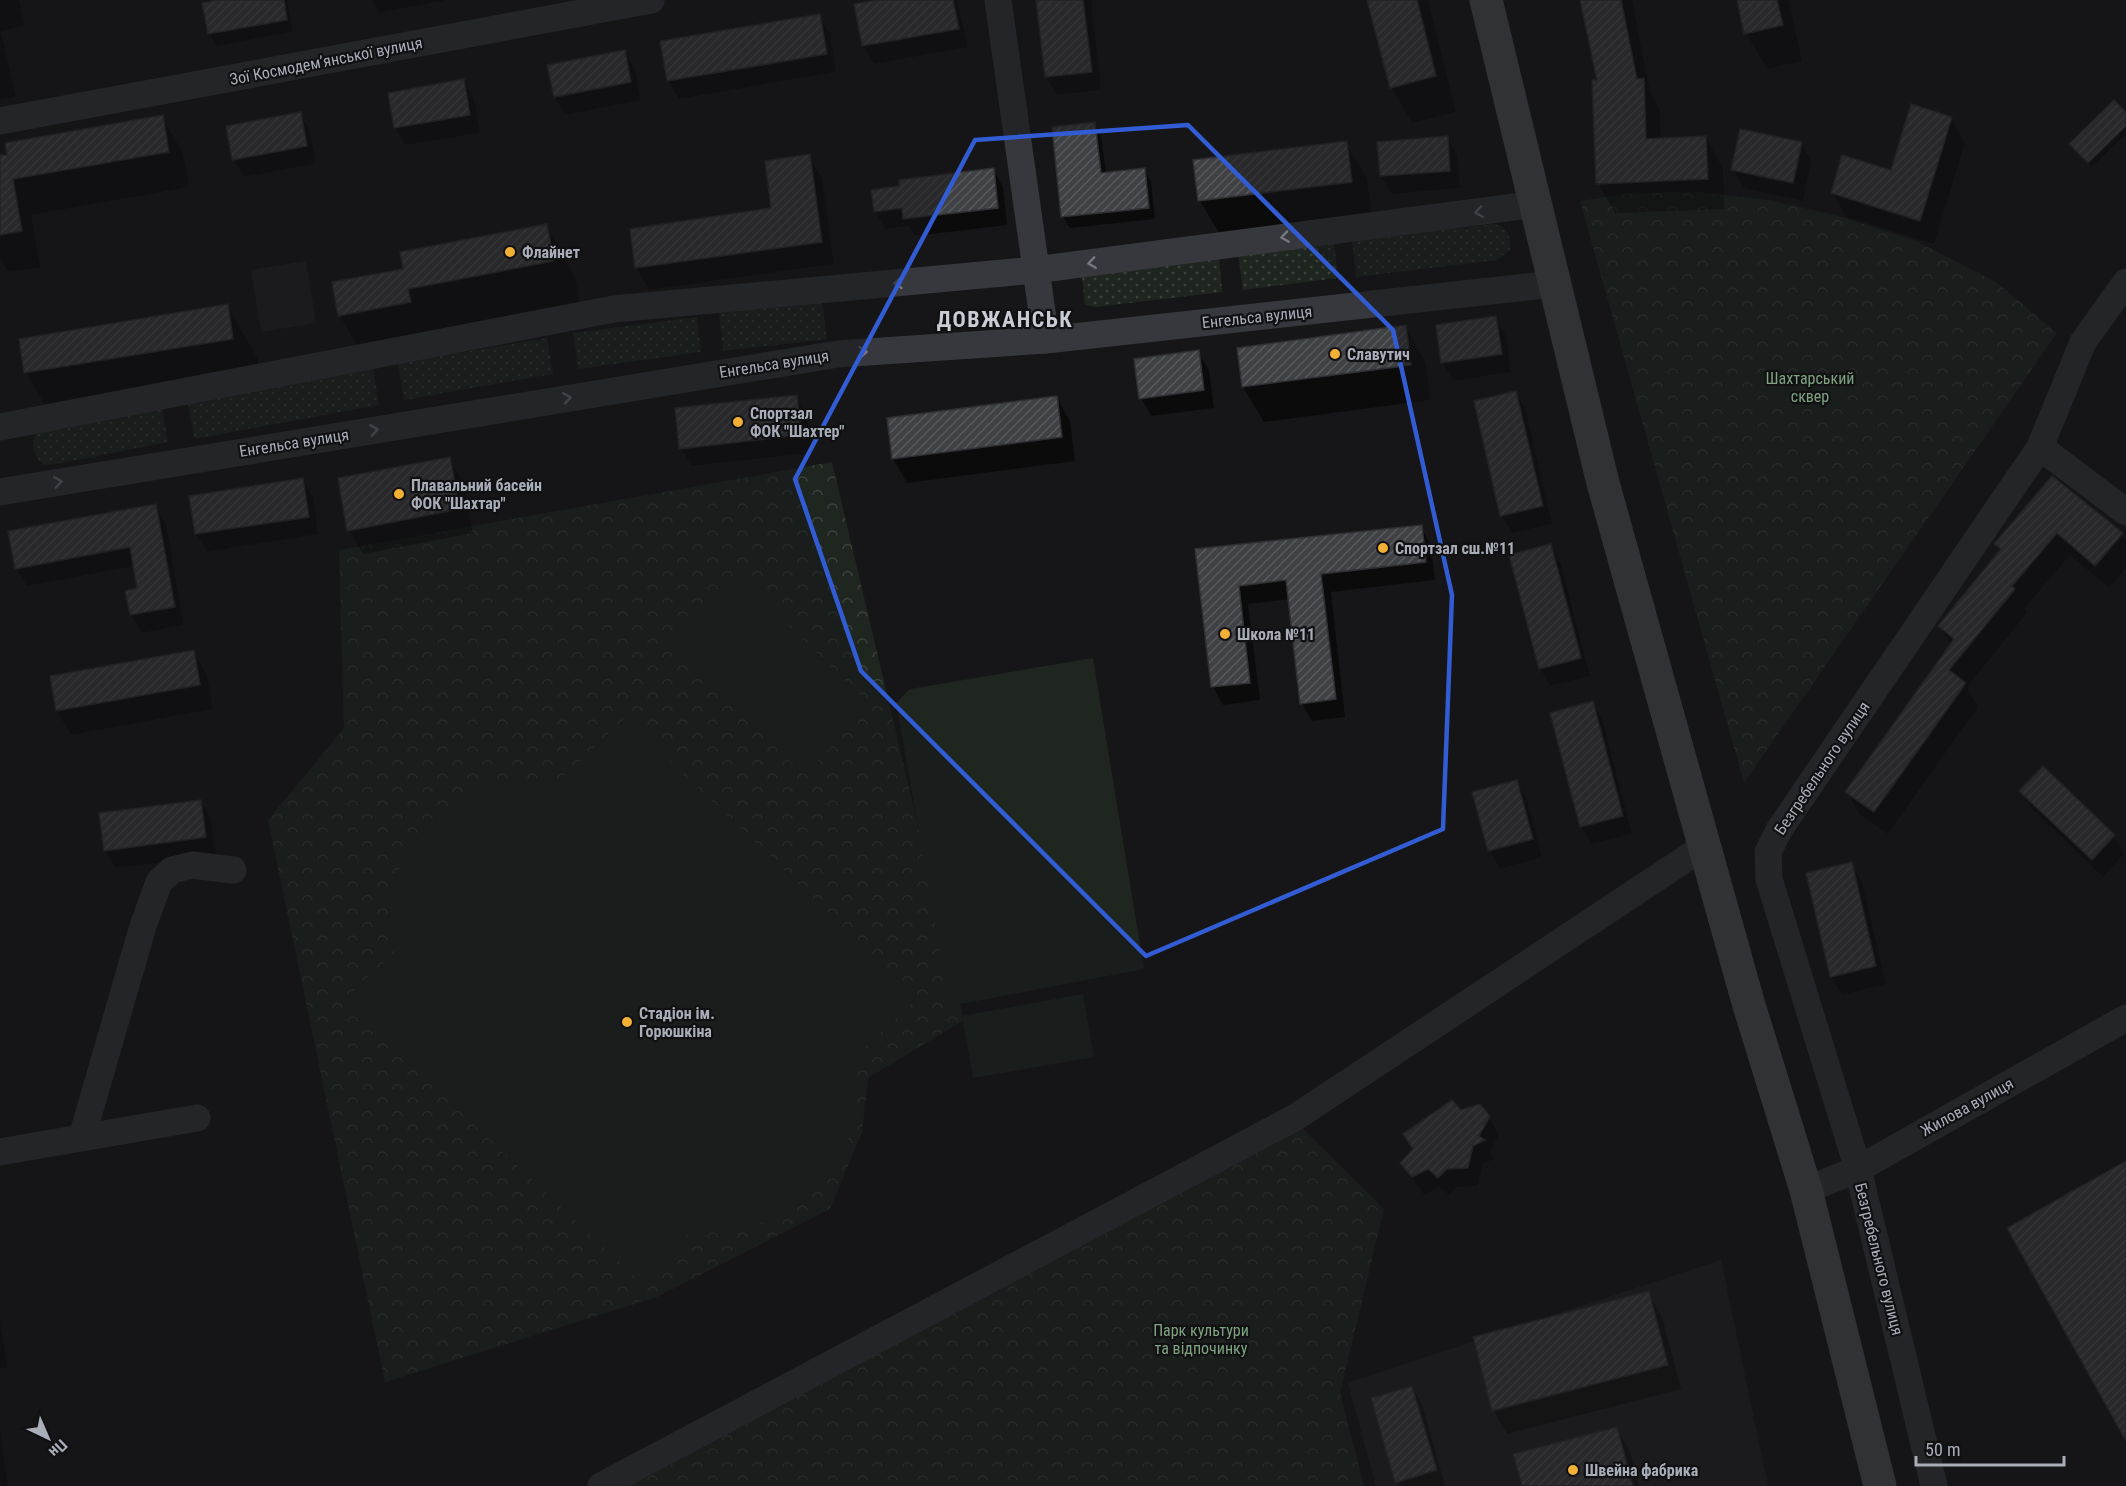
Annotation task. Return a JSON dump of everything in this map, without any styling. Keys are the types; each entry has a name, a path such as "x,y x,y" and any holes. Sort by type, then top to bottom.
{"main road":[{"path":"1486,0 1603,483 1748,1002 1806,1190 1880,1486"}],"street":[{"name":"Зої Космодем’янської вулиця","path":"0,121 651,0"},
{"path":"998,0 1046,340"},
{"path":"0,427 614,309 1035,270 1537,204"},
{"name":"Безгребельного вулиця","path":"1934,1486 1858,1169 1769,879 1768,852 1786,820 2040,447 2083,342 2126,282"},
{"name":"Енгельса вулиця","path":"0,492 838,354 1046,340 1554,284"},
{"path":"2040,447 2126,512"},
{"path":"601,1486 1296,1117 1705,846"},
{"path":"82,1137 146,917 159,882 172,870 192,865 233,870"},
{"name":"Жилова вулиця","path":"1806,1190 1858,1169 2126,1018"},
{"path":"0,1152 197,1118"}],"highlighted area":[{"path":"1188,125 1393,330 1452,595 1443,829 1146,956 861,671 795,479 975,140"}],"shaded area":[{"path":"306,261 316,323 261,332 251,270"},
{"name":"Швейна фабрика","path":"1721,1260 1768,1486 1376,1486 1348,1383"}],"green space":[{"name":"Шахтарський сквер","path":"1699,192 1769,200 1842,217 1916,241 1996,282 2057,333 1744,783 1580,201 1632,193"},
{"path":"1495,224 1506,231 1510,245 1510,250 1497,260 1356,277 1352,240"},
{"path":"1334,242 1338,278 1243,290 1238,253"},
{"path":"1219,256 1222,292 1096,307 1085,305 1082,277"},
{"path":"822,300 827,339 723,351 719,312"},
{"path":"697,317 701,352 578,369 573,333"},
{"path":"547,338 553,374 404,400 398,363"},
{"path":"373,369 379,405 194,439 188,403"},
{"path":"162,408 168,442 51,465 43,464 35,453 33,445 37,432"},
{"path":"832,462 964,1020 868,1078 862,1132 830,1209 657,1297 385,1382 268,820 344,728 339,550"},
{"path":"738,576 871,706 804,775 671,645"},
{"path":"1093,658 1144,969 950,1006 896,703 910,689"},
{"name":"Стадіон ім. Горюшкіна","path":"625,718 917,998 853,1058 854,1099 849,1135 837,1165 818,1190 794,1209 764,1222 728,1230 688,1232 646,1286 342,1001 394,953 389,925 389,908 394,886 413,844 443,810 482,787 511,781 556,783"},
{"path":"1083,994 1094,1057 973,1078 962,1016"},
{"name":"Парк культури та відпочинку","path":"1298,1124 1384,1209 1340,1393 1364,1486 612,1486"}],"building":[{"path":"216,0 284,0 287,20 208,34 202,3"},
{"path":"877,0 953,0 959,29 862,46 854,4"},
{"path":"1036,0 1083,0 1092,72 1045,77"},
{"path":"1367,0 1417,0 1436,76 1390,88"},
{"path":"1580,0 1621,0 1637,79 1644,78 1646,139 1706,136 1708,179 1596,184 1592,80 1597,80"},
{"path":"1737,0 1777,0 1783,25 1744,34"},
{"path":"820,14 827,54 667,81 660,41"},
{"path":"625,50 631,82 554,97 547,65"},
{"path":"464,79 470,115 394,128 388,93"},
{"path":"2114,100 2126,112 2126,126 2088,163 2069,144"},
{"path":"1911,104 1952,117 1920,221 1831,193 1842,155 1891,170"},
{"path":"301,112 307,146 232,160 226,126"},
{"path":"163,115 169,152 13,179 22,231 0,235 0,155 7,155 5,143"},
{"path":"1095,122 1101,173 1145,168 1149,208 1061,217 1052,127"},
{"path":"1740,129 1802,142 1793,183 1731,170"},
{"path":"1448,136 1450,171 1380,176 1377,142"},
{"path":"1347,141 1352,182 1198,201 1193,160"},
{"path":"810,154 822,242 635,268 630,229 771,208 765,161"},
{"path":"994,168 998,208 903,219 902,208 874,212 871,190 899,186 899,180"},
{"path":"547,224 554,261 408,289 411,302 338,316 332,282 403,269 400,252"},
{"path":"228,304 233,339 24,373 19,339"},
{"path":"1496,316 1502,354 1441,363 1436,325"},
{"path":"1406,325 1411,365 1242,387 1237,348"},
{"path":"1199,350 1204,390 1139,399 1134,359"},
{"path":"1516,391 1543,506 1500,516 1474,401"},
{"name":"Спортзал ФОК \"Шахтер\"","path":"797,395 802,435 679,449 675,408"},
{"path":"1057,396 1062,437 892,459 887,418"},
{"name":"Плавальний басейн ФОК \"Шахтар\"","path":"450,457 460,509 347,531 338,478"},
{"path":"2052,476 2123,533 2095,566 2057,533 2012,586 2015,589 1949,670 1966,683 1874,812 1845,792 1954,639 1938,626 2001,549 1994,544"},
{"path":"303,478 309,517 195,534 189,496"},
{"path":"156,504 175,607 130,615 125,591 137,588 130,547 15,569 8,531"},
{"name":"Школа №11","path":"1422,525 1426,562 1321,574 1336,699 1300,704 1286,580 1239,586 1250,683 1211,687 1195,549"},
{"path":"1551,544 1581,658 1539,669 1509,555"},
{"path":"194,650 200,685 56,711 50,676"},
{"path":"1593,701 1623,816 1580,827 1550,713"},
{"path":"2043,766 2115,835 2092,860 2019,791"},
{"path":"1517,780 1533,839 1488,851 1472,792"},
{"path":"201,800 206,837 104,851 99,813"},
{"path":"1852,862 1876,966 1830,977 1806,873"},
{"path":"1452,1100 1461,1110 1480,1104 1490,1116 1479,1136 1485,1140 1473,1146 1468,1168 1447,1169 1438,1178 1428,1169 1412,1177 1400,1163 1413,1149 1403,1134"},
{"path":"2126,1161 2126,1441 2007,1228"},
{"path":"1649,1291 1668,1365 1492,1411 1473,1337"},
{"path":"1412,1386 1437,1470 1395,1483 1371,1398"},
{"name":"Швейна фабрика","path":"1617,1427 1633,1486 1522,1486 1513,1454"}],"place":[{"name":"Флайнет","path":"510,252"},
{"name":"Славутич","path":"1335,354"},
{"name":"Спортзал ФОК \"Шахтер\"","path":"738,422"},
{"name":"Плавальний басейн ФОК \"Шахтар\"","path":"399,494"},
{"name":"Спортзал сш.№11","path":"1383,548"},
{"name":"Школа №11","path":"1225,634"},
{"name":"Стадіон ім. Горюшкіна","path":"627,1022"},
{"name":"Швейна фабрика","path":"1573,1470"}],"district":[{"name":"ДОВЖАНСЬК","path":"1005,319"}]}
